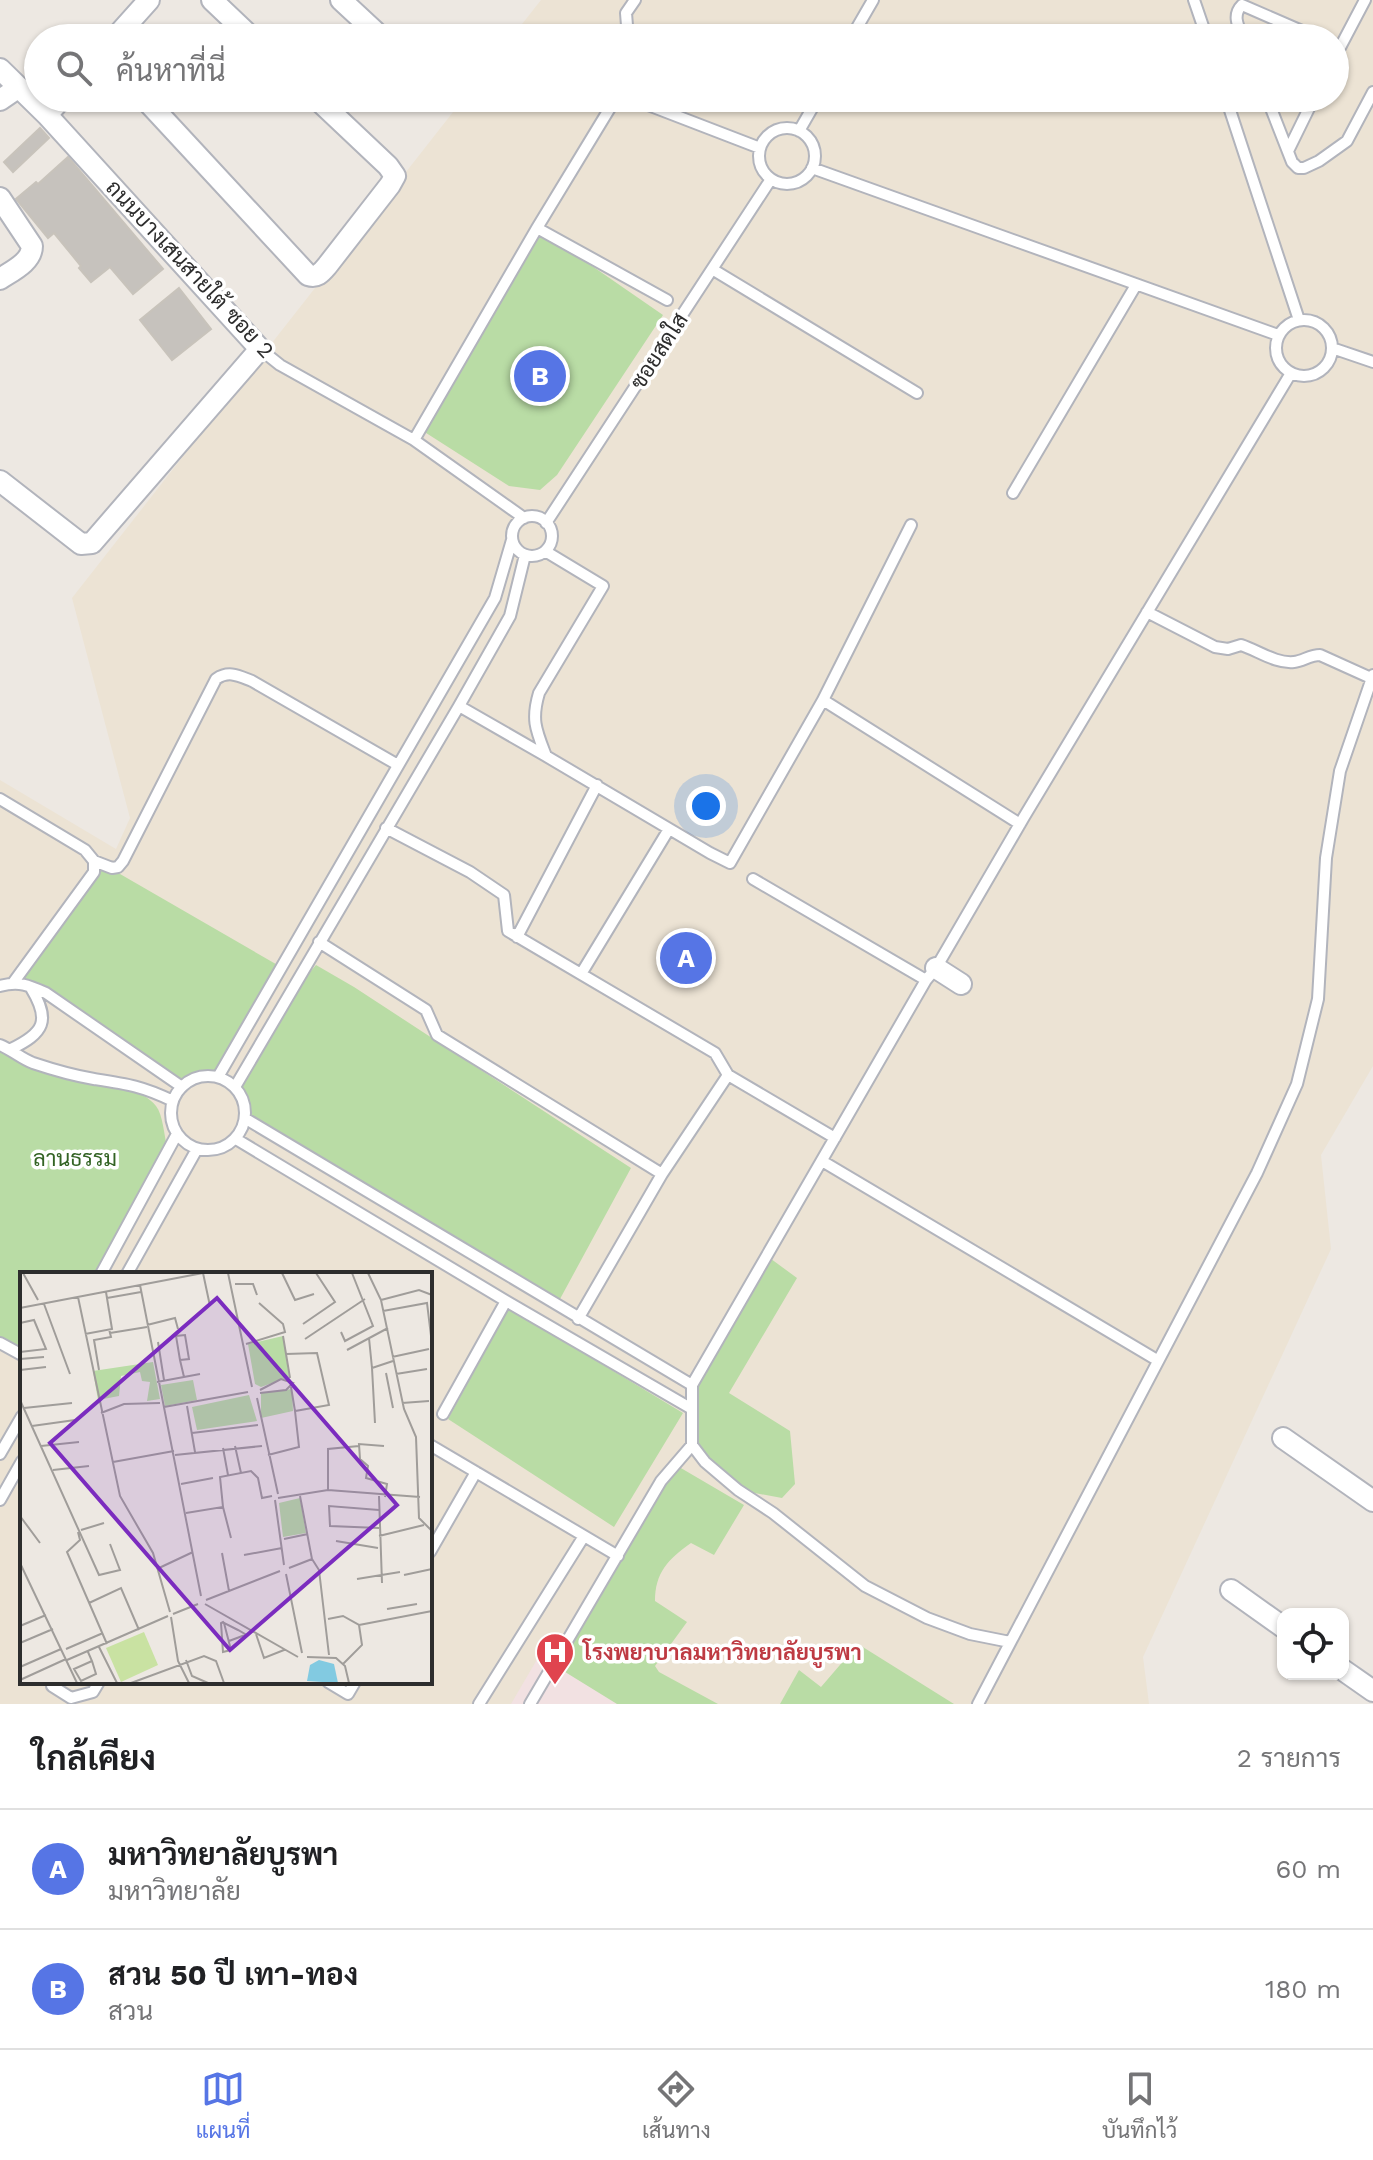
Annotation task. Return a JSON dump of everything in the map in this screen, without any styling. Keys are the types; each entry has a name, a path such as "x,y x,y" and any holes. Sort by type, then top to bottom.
{"street":[{"path":"128,24 149,0"},
{"path":"212,0 237,24"},
{"path":"341,0 367,24"},
{"name":"ถนนบางเสนสายใต้ ซอย 2","path":"0,69 24,92"},
{"path":"0,100 19,87"},
{"name":"ถนนบางเสนสายใต้ ซอย 2","path":"44,112 260,349"},
{"path":"47,115 50,112"},
{"path":"157,112 308,275 313,276 319,275 327,266 395,176 331,112"},
{"path":"0,198 33,252 29,259 0,279"},
{"path":"0,481 81,544 92,543 260,349"},
{"path":"931,974 961,984"},
{"path":"1283,1438 1373,1501"},
{"path":"1231,1590 1277,1623"},
{"path":"1349,1674 1373,1691"}],"lane":[{"path":"627,24 626,13 635,0"},
{"path":"859,24 873,0"},
{"path":"1194,0 1202,24"},
{"path":"1349,32 1369,1"},
{"path":"1238,24 1238,9 1242,5 1286,24"},
{"path":"1273,112 1292,162 1298,168 1304,168 1347,141 1373,92"},
{"path":"414,440 607,112"},
{"path":"666,112 760,148"},
{"path":"799,131 810,112"},
{"path":"1231,112 1299,320"},
{"path":"1288,151 1307,112"},
{"path":"794,129 809,140 814,149 812,168 799,181 780,183 763,170 759,161 760,148 772,132 794,129"},
{"path":"812,168 1278,335"},
{"name":"ซอยสดใส","path":"546,523 771,179"},
{"path":"537,228 667,300"},
{"path":"712,269 917,393"},
{"path":"1013,493 1136,285"},
{"path":"1299,320 1315,322 1323,327 1330,339 1332,348 1327,365 1310,376 1291,373 1279,362 1275,353 1278,335 1285,326 1299,320"},
{"path":"1332,348 1373,362"},
{"name":"ถนนบางเสนสายใต้ ซอย 2","path":"260,349 280,365 414,440 524,518"},
{"path":"1010,1642 970,1634 927,1618 865,1586 773,1513 738,1490 705,1462 692,1445 692,1385 931,974 1291,373"},
{"path":"218,1077 495,598 514,527 524,518 536,517 546,523 551,534 549,546 536,556 525,555 512,540"},
{"path":"459,706 730,863 823,700 911,525"},
{"path":"545,551 603,586 539,693 534,711 535,728 546,756"},
{"path":"235,1087 510,616 525,555"},
{"path":"978,1704 1257,1173 1297,1084 1318,999 1326,858 1340,771 1372,676 1320,655 1292,662 1276,660 1241,645 1228,649 1215,647 1147,612"},
{"path":"0,799 85,850 94,861 112,868 118,867 216,679 223,674 235,674 252,681 398,765"},
{"path":"823,700 1020,824"},
{"path":"517,937 597,785"},
{"path":"386,828 470,872 504,895 508,931 715,1053 728,1075 835,1138"},
{"path":"581,974 669,829"},
{"path":"13,983 94,872 94,861"},
{"path":"753,879 931,974"},
{"path":"319,942 426,1010 437,1035 662,1174"},
{"path":"0,986 13,983 46,993 182,1087"},
{"path":"11,1049 31,1040 41,1028 43,1014 30,986"},
{"path":"0,1045 30,1062 91,1079 125,1082 173,1101"},
{"path":"578,1319 662,1174 728,1075"},
{"path":"200,1077 218,1077 235,1087 245,1106 246,1119 236,1139 218,1150 197,1149 186,1143 172,1124 171,1112 173,1101 182,1087 200,1077"},
{"path":"246,1119 692,1385"},
{"path":"102,1272 177,1134"},
{"path":"236,1139 692,1409"},
{"path":"128,1272 197,1149"},
{"path":"822,1161 1157,1360"},
{"path":"443,1414 506,1301"},
{"path":"0,1343 20,1354"},
{"path":"0,1454 20,1419"},
{"path":"530,1704 661,1481 692,1445"},
{"path":"432,1446 618,1556"},
{"path":"0,1500 20,1465"},
{"path":"432,1549 476,1472"},
{"path":"479,1704 584,1536"},
{"path":"52,1684 71,1698 93,1692 98,1684"},
{"path":"331,1684 348,1694 354,1684"},
{"path":"57,1704 63,1693"}],"shaded area":[{"path":"541,0 1373,0 1373,1066 1321,1155 1331,1249 1143,1657 1149,1704 0,1704 0,780 116,849 130,818 72,598 453,112 1349,112 1349,24 522,24"},
{"name":"โรงพยาบาลมหาวิทยาลัยบูรพา","path":"539,1656 619,1704 511,1704"}],"green space":[{"path":"537,228 663,315 557,475 540,490 509,486 423,431 538,238"},
{"path":"101,863 281,967 222,1070 183,1080 18,977"},
{"path":"316,965 631,1168 560,1299 448,1241 246,1119 240,1079 285,1001"},
{"name":"ลานธรรม","path":"0,1049 67,1077 144,1096 158,1110 167,1147 95,1272 20,1272 20,1354 0,1343"},
{"path":"767,1256 797,1278 729,1393 790,1431 795,1484 782,1498 738,1490 705,1462 692,1435 692,1391"},
{"path":"509,1308 683,1413 614,1527 448,1419"},
{"path":"674,1464 744,1505 714,1555 691,1543 664,1568 657,1582 655,1601 687,1622 655,1666 659,1672 718,1704 617,1704 557,1667"},
{"path":"858,1644 954,1704 780,1704 799,1670 821,1687"}],"building":[{"path":"40,128 49,138 13,172 4,162"},
{"path":"68,157 163,269 133,294 110,267 91,282 54,233 48,238 16,199"},
{"path":"179,288 211,329 172,360 140,320"}],"place":[{"name":"สวน 50 ปี เทา-ทอง","path":"540,376"},
{"name":"มหาวิทยาลัยบูรพา","path":"686,958"},
{"name":"โรงพยาบาลมหาวิทยาลัยบูรพา","path":"555,1686"}]}
